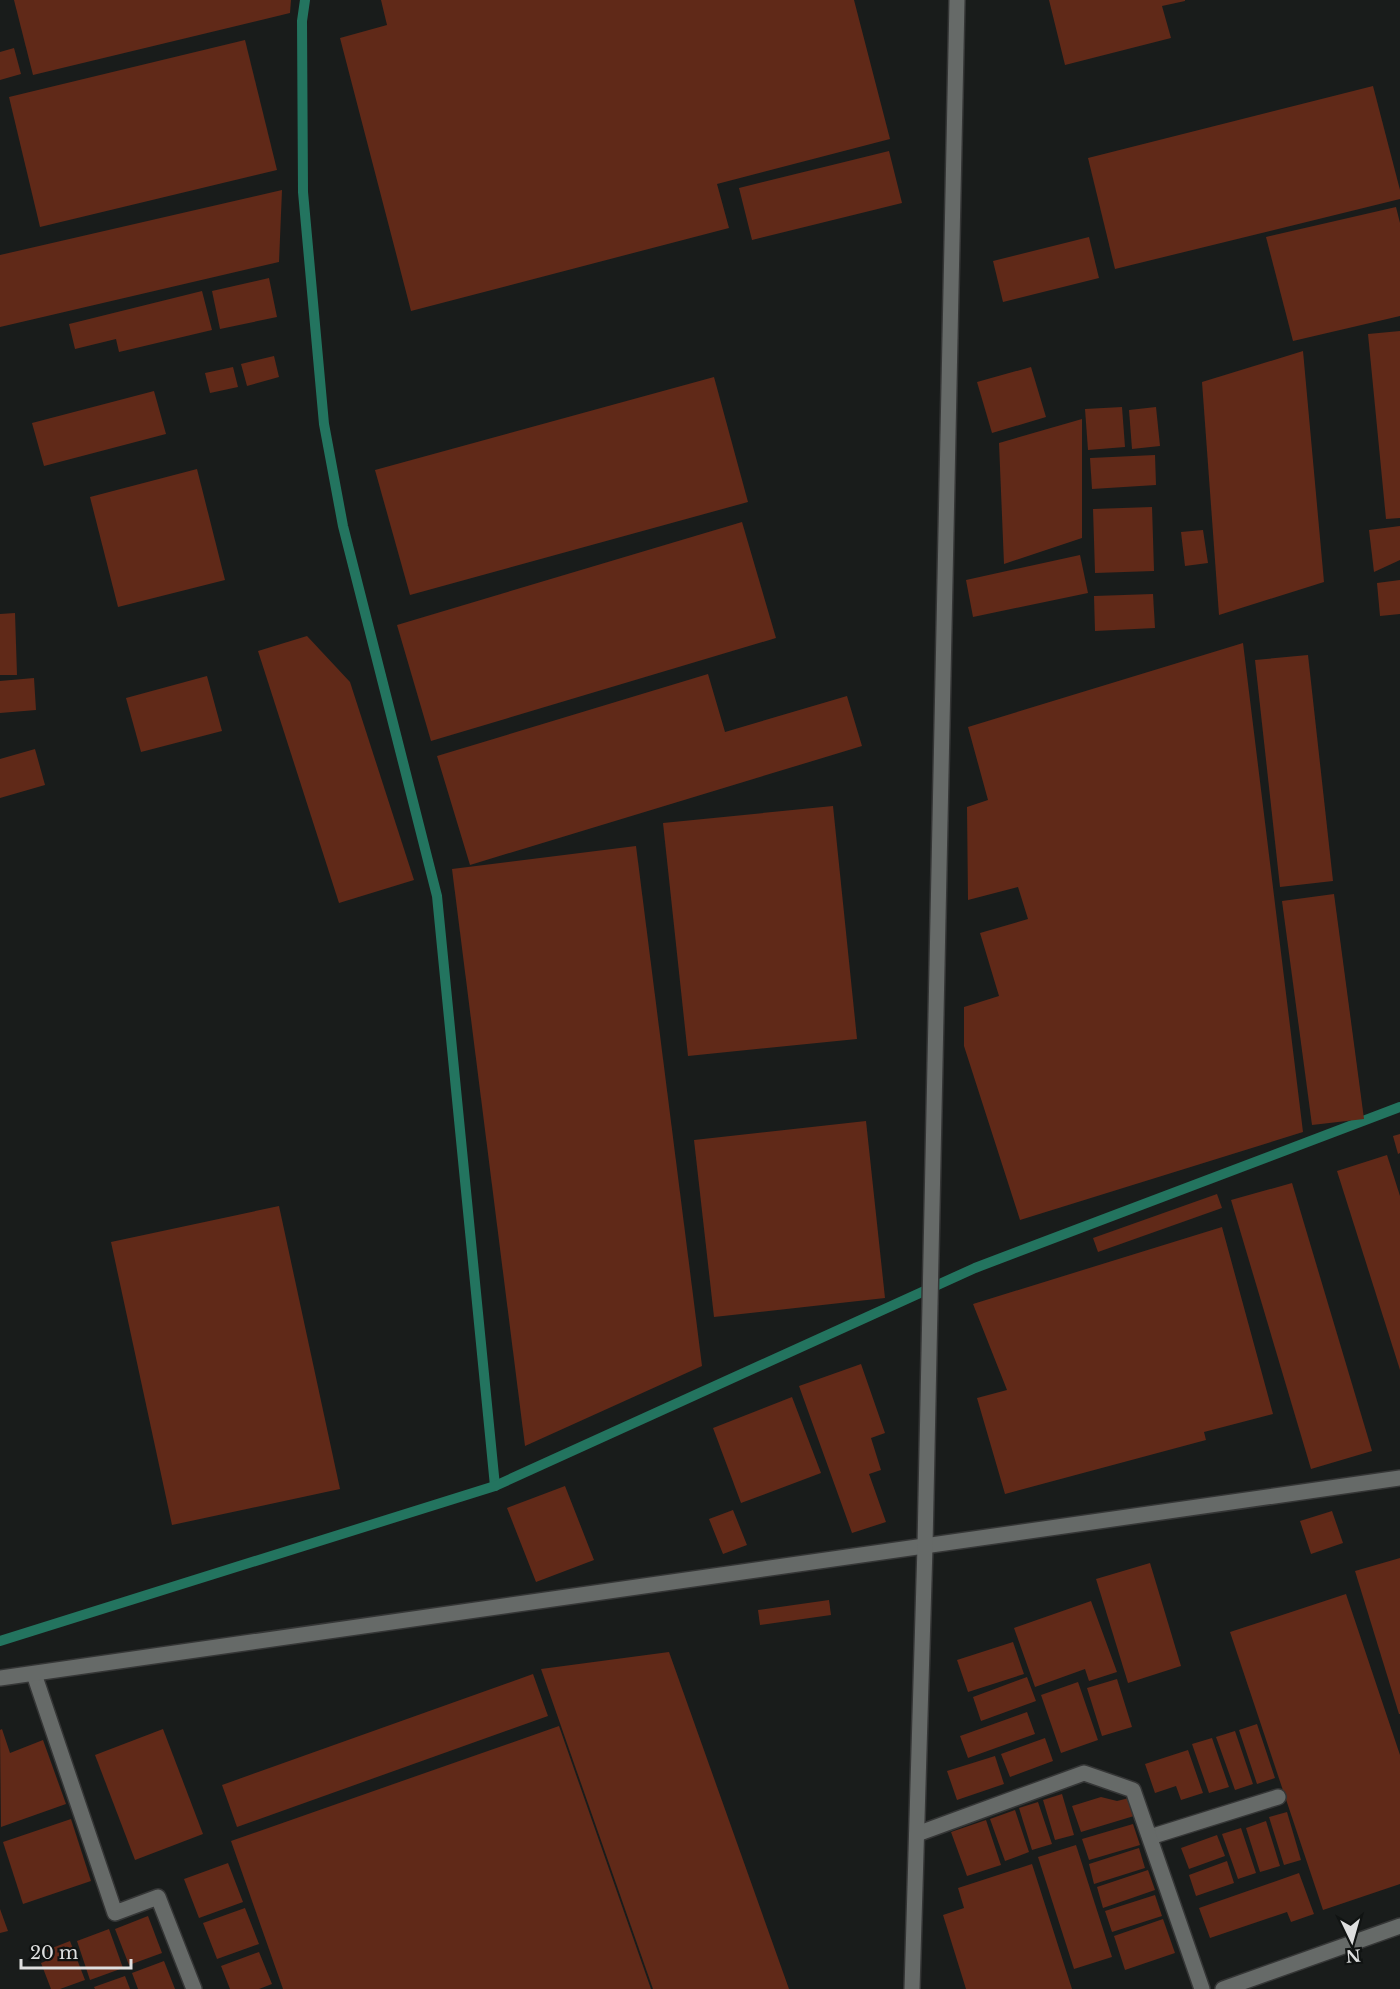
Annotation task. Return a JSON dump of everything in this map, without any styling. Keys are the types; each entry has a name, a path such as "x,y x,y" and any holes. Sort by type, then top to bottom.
{"street":[{"path":"912,1989 925,1546 957,0"},
{"path":"0,1678 1400,1478"},
{"path":"34,1674 115,1913 158,1897 194,1989"},
{"path":"917,1834 1084,1773 1133,1790 1202,1989"},
{"path":"1150,1837 1278,1797"},
{"path":"1223,1989 1400,1926"}],"building":[{"path":"14,0 291,0 290,13 33,75"},
{"path":"381,0 854,0 890,139 717,184 729,228 411,311 340,38 387,25"},
{"path":"1049,0 1185,1 1162,6 1171,38 1065,65"},
{"path":"245,40 277,170 40,227 9,97"},
{"path":"14,48 21,74 0,80 0,52"},
{"path":"1373,86 1400,190 1400,199 1115,269 1088,158"},
{"path":"889,151 902,203 752,240 739,188"},
{"path":"282,190 279,262 0,327 0,255"},
{"path":"1396,207 1400,223 1400,316 1293,341 1266,237"},
{"path":"1089,237 1099,278 1003,302 993,261"},
{"path":"269,278 277,317 220,329 212,291"},
{"path":"202,291 212,330 119,352 116,339 75,349 69,324"},
{"path":"1400,331 1400,518 1386,519 1368,334"},
{"path":"1303,351 1324,582 1219,615 1202,382"},
{"path":"274,356 279,377 247,386 241,364"},
{"path":"233,367 238,387 210,393 205,373"},
{"path":"1031,367 1046,417 992,433 977,382"},
{"path":"714,377 748,502 410,595 375,470"},
{"path":"154,391 166,434 44,466 32,423"},
{"path":"1122,407 1125,447 1088,450 1085,409"},
{"path":"1156,407 1160,446 1132,449 1129,410"},
{"path":"1082,419 1082,538 1004,564 999,443"},
{"path":"1155,455 1156,485 1092,489 1090,458"},
{"path":"197,469 225,580 118,607 90,497"},
{"path":"1152,507 1154,571 1095,573 1093,509"},
{"path":"742,522 776,638 431,741 397,625"},
{"path":"1400,526 1400,560 1374,572 1369,530"},
{"path":"1203,530 1208,563 1185,566 1181,532"},
{"path":"1080,555 1088,593 973,617 966,580"},
{"path":"1400,580 1400,614 1380,616 1377,583"},
{"path":"1153,594 1155,628 1095,631 1094,596"},
{"path":"15,613 17,675 0,675 0,614"},
{"path":"307,636 350,682 414,880 339,903 258,651"},
{"path":"1243,643 1303,1132 1020,1220 964,1046 964,1007 999,996 980,933 1028,919 1018,887 968,900 967,807 988,800 968,727"},
{"path":"1308,655 1333,881 1280,887 1255,660"},
{"path":"708,674 725,732 847,696 862,746 470,865 437,756"},
{"path":"207,676 222,731 141,752 126,698"},
{"path":"34,678 36,710 0,713 0,681"},
{"path":"35,749 45,785 0,798 0,759"},
{"path":"833,806 857,1039 688,1056 663,823"},
{"path":"636,846 702,1366 525,1446 452,869"},
{"path":"1334,894 1364,1119 1312,1125 1282,901"},
{"path":"866,1121 885,1298 714,1317 694,1140"},
{"path":"1400,1134 1400,1153 1398,1154 1393,1136"},
{"path":"1387,1155 1400,1196 1400,1370 1337,1171"},
{"path":"1292,1183 1372,1451 1311,1469 1231,1200"},
{"path":"1217,1194 1222,1208 1098,1252 1093,1238"},
{"path":"279,1206 340,1489 172,1525 111,1242"},
{"path":"1222,1227 1273,1414 1204,1432 1206,1440 1005,1494 977,1398 1007,1390 973,1304"},
{"path":"861,1364 885,1433 871,1438 881,1470 869,1474 886,1522 852,1533 799,1386"},
{"path":"792,1397 821,1473 741,1503 713,1428"},
{"path":"565,1486 594,1560 536,1582 507,1508"},
{"path":"733,1510 747,1545 723,1554 709,1519"},
{"path":"1332,1511 1343,1543 1311,1554 1300,1521"},
{"path":"1400,1558 1400,1714 1399,1714 1355,1571"},
{"path":"1150,1563 1181,1666 1128,1683 1096,1579"},
{"path":"1346,1594 1400,1755 1400,1884 1323,1910 1230,1632"},
{"path":"829,1600 831,1615 760,1625 758,1610"},
{"path":"1091,1601 1117,1672 1089,1681 1085,1669 1035,1687 1014,1628"},
{"path":"1013,1642 1024,1674 968,1692 957,1660"},
{"path":"669,1652 789,1989 653,1989 541,1669"},
{"path":"533,1674 548,1716 237,1827 222,1785"},
{"path":"1027,1677 1036,1701 981,1721 973,1697"},
{"path":"1117,1679 1132,1727 1102,1736 1087,1688"},
{"path":"1078,1682 1098,1740 1061,1753 1041,1695"},
{"path":"1027,1712 1035,1734 968,1758 960,1736"},
{"path":"1257,1724 1275,1778 1257,1784 1239,1730"},
{"path":"559,1726 651,1989 283,1989 231,1841"},
{"path":"2,1729 10,1753 43,1740 66,1804 1,1827 0,1730"},
{"path":"163,1729 203,1834 135,1860 95,1755"},
{"path":"1235,1731 1253,1784 1235,1790 1216,1737"},
{"path":"1045,1738 1053,1761 1010,1777 1001,1754"},
{"path":"1212,1738 1229,1787 1209,1793 1192,1744"},
{"path":"1188,1750 1203,1793 1181,1800 1176,1786 1155,1793 1145,1764"},
{"path":"995,1756 1004,1784 957,1800 947,1771"},
{"path":"1062,1794 1074,1835 1055,1840 1043,1800"},
{"path":"1101,1797 1117,1801 1129,1798 1134,1816 1081,1832 1072,1806"},
{"path":"1038,1802 1052,1844 1032,1850 1019,1808"},
{"path":"1015,1810 1029,1852 1005,1861 990,1819"},
{"path":"1287,1812 1301,1860 1284,1865 1269,1817"},
{"path":"71,1819 91,1881 23,1904 3,1842"},
{"path":"986,1820 1001,1865 967,1876 951,1832"},
{"path":"1266,1821 1280,1866 1260,1872 1246,1828"},
{"path":"1133,1824 1140,1845 1089,1860 1082,1839"},
{"path":"1241,1828 1256,1873 1238,1879 1222,1834"},
{"path":"1217,1835 1225,1856 1189,1869 1181,1848"},
{"path":"1076,1845 1112,1957 1074,1969 1038,1857"},
{"path":"1139,1848 1145,1868 1094,1884 1089,1864"},
{"path":"1227,1861 1234,1883 1196,1896 1189,1875"},
{"path":"228,1863 243,1902 199,1918 184,1879"},
{"path":"1032,1864 1072,1989 966,1989 943,1915 964,1908 958,1888"},
{"path":"1148,1870 1155,1890 1103,1908 1097,1887"},
{"path":"1299,1873 1314,1914 1291,1922 1287,1912 1210,1938 1199,1908"},
{"path":"1155,1895 1162,1916 1112,1932 1105,1911"},
{"path":"245,1908 259,1944 217,1959 203,1923"},
{"path":"0,1909 8,1931 0,1933"},
{"path":"148,1916 162,1953 129,1965 115,1929"},
{"path":"1163,1919 1175,1953 1125,1970 1114,1936"},
{"path":"109,1929 123,1968 90,1980 77,1941"},
{"path":"70,1941 85,1980 60,1989 51,1989 41,1963 51,1959 47,1950"},
{"path":"259,1952 272,1984 259,1989 230,1989 221,1966"},
{"path":"164,1961 175,1989 138,1989 132,1973"},
{"path":"125,1976 130,1989 95,1989 94,1987"}],"waterway":[{"path":"305,0 302,21 303,192 324,424 343,526 437,896 495,1486"},
{"path":"0,1641 495,1486 975,1268 1400,1107"}]}
